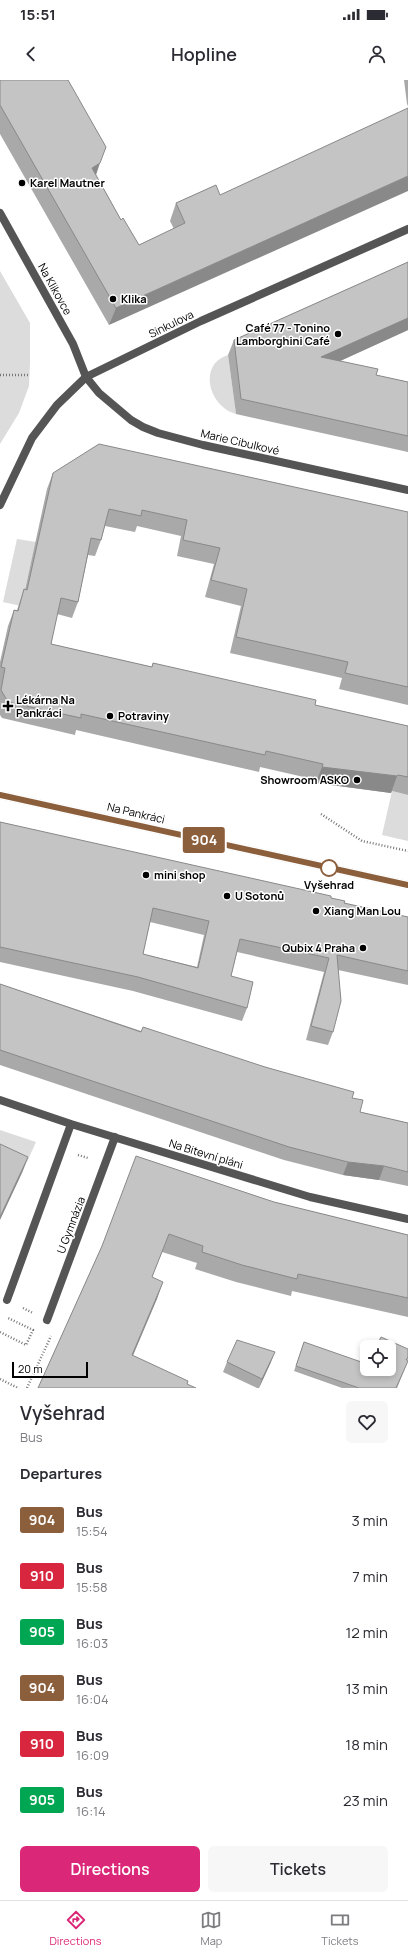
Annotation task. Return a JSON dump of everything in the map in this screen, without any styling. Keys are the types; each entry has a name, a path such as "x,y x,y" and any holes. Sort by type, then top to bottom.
{"street":[{"name":"Na Klikovce","path":"0,213 73,344 86,377"},
{"name":"Sinkulova","path":"0,505 32,438 56,405 86,377 201,321 408,229"},
{"name":"Marie Cibulkové","path":"86,377 99,393 113,406 143,427 158,433 202,445 408,490"},
{"name":"Na Pankráci","path":"0,795 408,885"},
{"name":"Na Bitevní pláni","path":"0,1100 115,1138 310,1197 408,1219"},
{"path":"6,1300 71,1124"},
{"name":"U Gymnázia","path":"47,1320 115,1138"}],"path":[{"path":"0,375 30,375"},
{"path":"322,814 362,841 408,851"},
{"path":"72,1153 95,1160"},
{"path":"0,1332 26,1345 33,1330 0,1314 6,1300"},
{"path":"0,1379 18,1388"}],"shaded area":[{"path":"0,271 30,323 30,363 29,386 19,413 0,444"},
{"path":"228,355 236,414 226,410 219,403 213,394 210,385 210,376 213,367 219,360"},
{"path":"17,539 36,542 21,606 3,602"},
{"path":"392,791 408,795 408,841 382,835"},
{"path":"0,1130 36,1142 22,1173 0,1163"}],"building":[{"path":"0,80 68,80 106,147 100,163 92,168 121,220 123,218 139,245 185,223 176,203 216,185 220,195 408,108 408,176 116,308 0,105"},
{"path":"408,262 408,318 321,357 378,369 376,375 408,382 408,436 241,399 234,340"},
{"path":"99,444 408,512 408,687 345,673 348,662 236,637 247,589 211,580 220,548 183,540 187,520 142,510 141,516 109,509 101,540 91,538 78,602 61,598 51,644 152,667 153,663 316,700 315,705 408,726 408,777 322,767 323,764 266,751 265,755 81,714 81,718 8,702 1,690 5,668 1,667 14,610 18,611 24,589 27,590 53,473"},
{"path":"0,822 331,896 331,898 345,901 344,903 408,917 408,971 337,955 341,1001 333,1032 311,1026 329,958 240,939 231,976 253,982 247,1008 138,977 0,947","holes":["153,908 209,921 198,968 143,954"]},
{"path":"0,984 141,1032 143,1027 265,1067 354,1092 352,1098 363,1100 360,1112 408,1123 408,1172 384,1166 348,1162 289,1147 0,1050"},
{"path":"0,1144 28,1157 0,1217"},
{"path":"136,1156 274,1202 408,1235 408,1298 298,1274 297,1279 242,1265 202,1252 203,1246 169,1234 152,1277 163,1282 132,1355 188,1381 187,1384 196,1388 38,1388 102,1246"},
{"path":"381,1337 388,1340 380,1340"},
{"path":"237,1340 275,1352 262,1379 227,1362"},
{"path":"304,1342 360,1362 360,1376 396,1376 396,1344 408,1349 408,1357 406,1360 408,1361 396,1388 359,1388 296,1366"}],"bus line":[{"name":"904","path":"0,795 408,885"}],"place":[{"name":"Karel Mautner","path":"22,183"},
{"name":"Klika","path":"113,299"},
{"name":"Café 77 - Tonino Lamborghini Café","path":"338,334"},
{"name":"Lékárna Na Pankráci","path":"8,706"},
{"name":"Potraviny","path":"110,716"},
{"name":"Showroom ASKO","path":"357,780"},
{"name":"Vyšehrad","path":"329,868"},
{"name":"mini shop","path":"146,875"},
{"name":"U Sotonů","path":"227,896"},
{"name":"Xiang Man Lou","path":"316,911"},
{"name":"Qubix 4 Praha","path":"363,948"}]}
